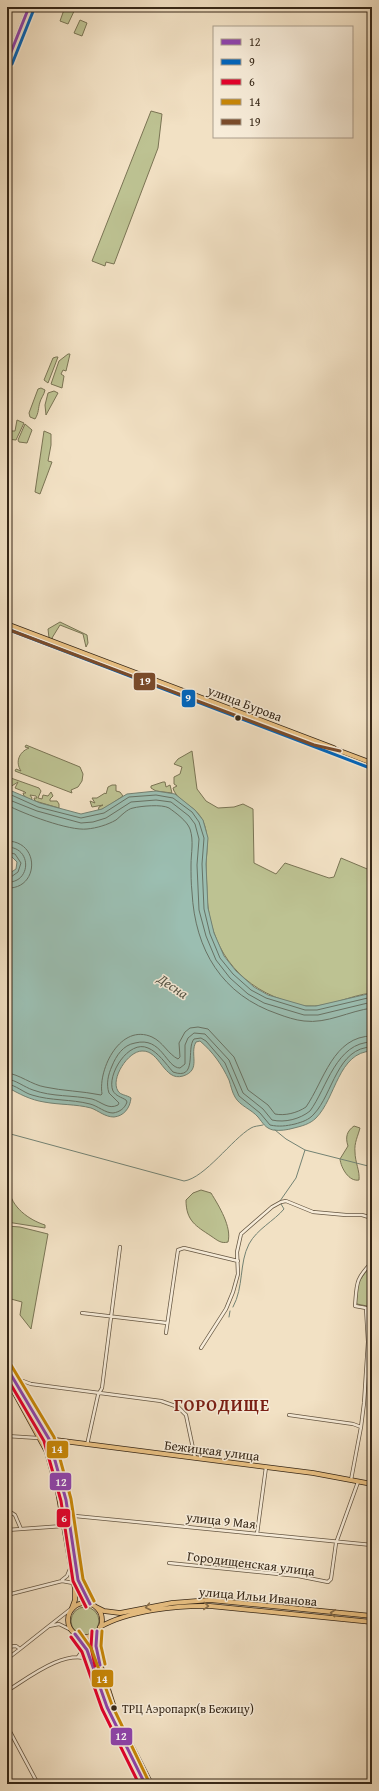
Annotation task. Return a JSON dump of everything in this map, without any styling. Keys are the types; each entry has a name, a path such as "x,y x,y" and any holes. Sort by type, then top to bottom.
{"main road":[{"path":"7,62 29,7"},
{"name":"улица Бурова","path":"7,624 324,743 340,751 372,763"},
{"name":"улица Бурова","path":"7,629 314,745 340,751"},
{"path":"7,1368 48,1439 63,1485 78,1580 90,1604"},
{"path":"7,1379 40,1438 53,1472 64,1526 75,1594 72,1608 67,1619 71,1630 83,1643 91,1660 107,1707 145,1784"},
{"name":"Бежицкая улица","path":"40,1438 195,1458 372,1484"},
{"name":"улица Ильи Иванова","path":"96,1607 104,1611 120,1613 172,1603 210,1600 372,1616"},
{"path":"72,1608 80,1603 90,1604 96,1607 101,1616 97,1654 117,1717 151,1784"},
{"name":"улица Ильи Иванова","path":"99,1629 122,1618 163,1609 191,1606 210,1606 372,1622"},
{"path":"75,1634 84,1637 89,1636 99,1629"}],"street":[{"path":"201,1348 230,1300 238,1274 238,1246 242,1233 281,1202 288,1201 313,1212 346,1215 362,1214 372,1218"},
{"path":"87,1444 100,1393 112,1315 120,1247"},
{"path":"166,1333 178,1250 184,1248 238,1261"},
{"path":"351,1480 361,1427 368,1329 366,1308 355,1306 357,1282 362,1272 372,1262"},
{"path":"82,1313 112,1315 167,1323"},
{"path":"23,1381 31,1384 161,1401 181,1409 187,1418 195,1458"},
{"path":"289,1415 354,1424 361,1427"},
{"path":"7,1436 40,1438"},
{"path":"257,1534 266,1468"},
{"path":"337,1541 358,1481"},
{"path":"7,1510 14,1515 21,1529"},
{"name":"улица 9 Мая","path":"68,1517 75,1516 372,1545"},
{"path":"7,1530 64,1526"},
{"name":"Городищенская улица","path":"169,1563 298,1576 325,1582 330,1580 337,1541"},
{"path":"62,1581 67,1576 70,1569"},
{"path":"7,1595 62,1581 70,1581 73,1583"},
{"path":"7,1659 72,1608"},
{"path":"49,1626 59,1624 71,1630"},
{"path":"78,1658 83,1650 83,1643"},
{"path":"7,1647 16,1646 20,1649"},
{"path":"7,1691 50,1664 78,1658 91,1660"},
{"path":"7,1726 38,1784"}],"green space":[{"path":"65,7 76,7 68,24 60,21"},
{"path":"80,20 87,23 82,36 74,33"},
{"path":"151,111 162,114 158,148 114,264 106,262 105,266 92,261"},
{"path":"70,354 66,371 63,370 61,374 64,376 62,388 51,384 59,361"},
{"path":"58,357 48,383 44,380 53,358"},
{"path":"41,388 45,390 35,419 30,417 29,413 38,389"},
{"path":"54,391 58,393 46,415 45,405 48,393"},
{"path":"17,420 24,423 16,440 7,439 7,431 15,431"},
{"path":"25,424 32,430 27,443 19,442 18,440"},
{"path":"44,431 51,434 51,445 48,461 52,462 40,494 35,492"},
{"path":"60,622 87,635 88,643 86,647 83,634 60,625 52,638 53,640 49,638 48,629"},
{"path":"26,745 80,767 83,774 82,781 78,787 71,790 72,793 15,771 16,769 21,771 18,761 20,755 29,748 25,747"},
{"path":"192,751 197,789 206,801 218,808 234,807 243,804 253,809 254,863 276,874 285,863 329,878 334,877 341,858 372,871 372,993 323,1005 300,1005 266,993 252,984 228,961 220,947 209,915 206,871 207,842 205,826 197,812 180,799 173,788 177,786 174,784 174,777 180,774 182,767 174,764 178,759"},
{"path":"7,774 9,775 8,777 39,788 41,791 38,798 42,799 43,795 48,796 51,792 53,796 50,801 57,801 59,808 35,801 34,798 37,798 36,796 30,795 32,798 31,800 24,796 23,793 26,793 25,792 15,788 18,782 7,789"},
{"path":"165,782 166,787 170,785 172,793 156,791 151,788 151,786"},
{"path":"116,785 116,791 120,792 123,796 107,807 98,811 99,807 103,805 92,807 90,801 95,803 92,798 97,798 105,793 106,794 108,787"},
{"path":"354,1126 360,1128 355,1149 359,1180 352,1179 346,1174 340,1159 348,1146 348,1132"},
{"path":"7,1165 9,1173 10,1196 13,1202 27,1216 45,1225 45,1228 7,1222"},
{"path":"201,1190 211,1193 221,1210 228,1230 228,1242 221,1242 217,1240 196,1226 190,1218 186,1207 186,1200 193,1193"},
{"path":"7,1226 20,1227 48,1234 31,1329 20,1315 22,1302 11,1299 11,1295 7,1293"},
{"path":"367,1270 372,1273 372,1307 357,1304 356,1302 358,1283"},
{"path":"370,1319 372,1319 372,1381 366,1381"},
{"path":"85,1607 95,1611 99,1621 95,1631 85,1635 75,1631 71,1621 75,1611"}],"water":[{"name":"Десна","path":"7,789 40,803 81,814 102,809 127,794 156,791 175,794 195,810 203,820 208,838 206,864 208,908 214,933 224,956 236,971 254,987 268,995 306,1006 316,1006 372,993 372,1051 361,1053 352,1059 345,1067 323,1109 316,1118 311,1122 289,1129 273,1130 268,1128 255,1114 237,1100 229,1080 220,1064 213,1054 200,1041 196,1042 194,1047 194,1066 189,1073 183,1076 177,1077 171,1074 153,1055 148,1052 137,1052 126,1060 118,1073 116,1086 119,1092 131,1098 126,1111 121,1115 114,1117 108,1116 91,1108 39,1101 7,1087 7,872 10,873 16,869 17,862 12,857 7,856"}],"waterway":[{"path":"7,1133 184,1181 201,1173 235,1140 251,1128 263,1125"},
{"path":"275,1130 286,1139 305,1150"},
{"path":"280,1201 296,1178 305,1150 372,1167"},
{"path":"233,1307 239,1291 244,1259 249,1244 256,1234 284,1209 281,1204"},
{"path":"229,1317 230,1311"}],"transit line":[{"name":"12","path":"7,62 29,7"},
{"name":"9","path":"12,64 34,9"},
{"name":"9","path":"7,629 370,768"},
{"name":"19","path":"7,629 314,745 340,751"},
{"name":"14","path":"11,1365 54,1437 71,1499 83,1579 94,1601"},
{"name":"12","path":"7,1368 49,1439 66,1500 78,1580 90,1604"},
{"name":"6","path":"7,1378 44,1441 61,1501 73,1581 86,1607"},
{"name":"14","path":"79,1631 91,1648 112,1705 149,1782"},
{"name":"6","path":"92,1631 91,1647 95,1666"},
{"name":"12","path":"97,1631 96,1646 100,1665"},
{"name":"14","path":"102,1631 101,1646 105,1664"},
{"name":"12","path":"75,1634 87,1650 107,1707 145,1784"},
{"name":"6","path":"71,1637 82,1652 102,1709 139,1784"}],"place":[{"name":"ТРЦ Аэропарк(в Бежицу)","path":"114,1708"}],"district":[{"name":"ГОРОДИЩЕ","path":"222,1405"}]}
